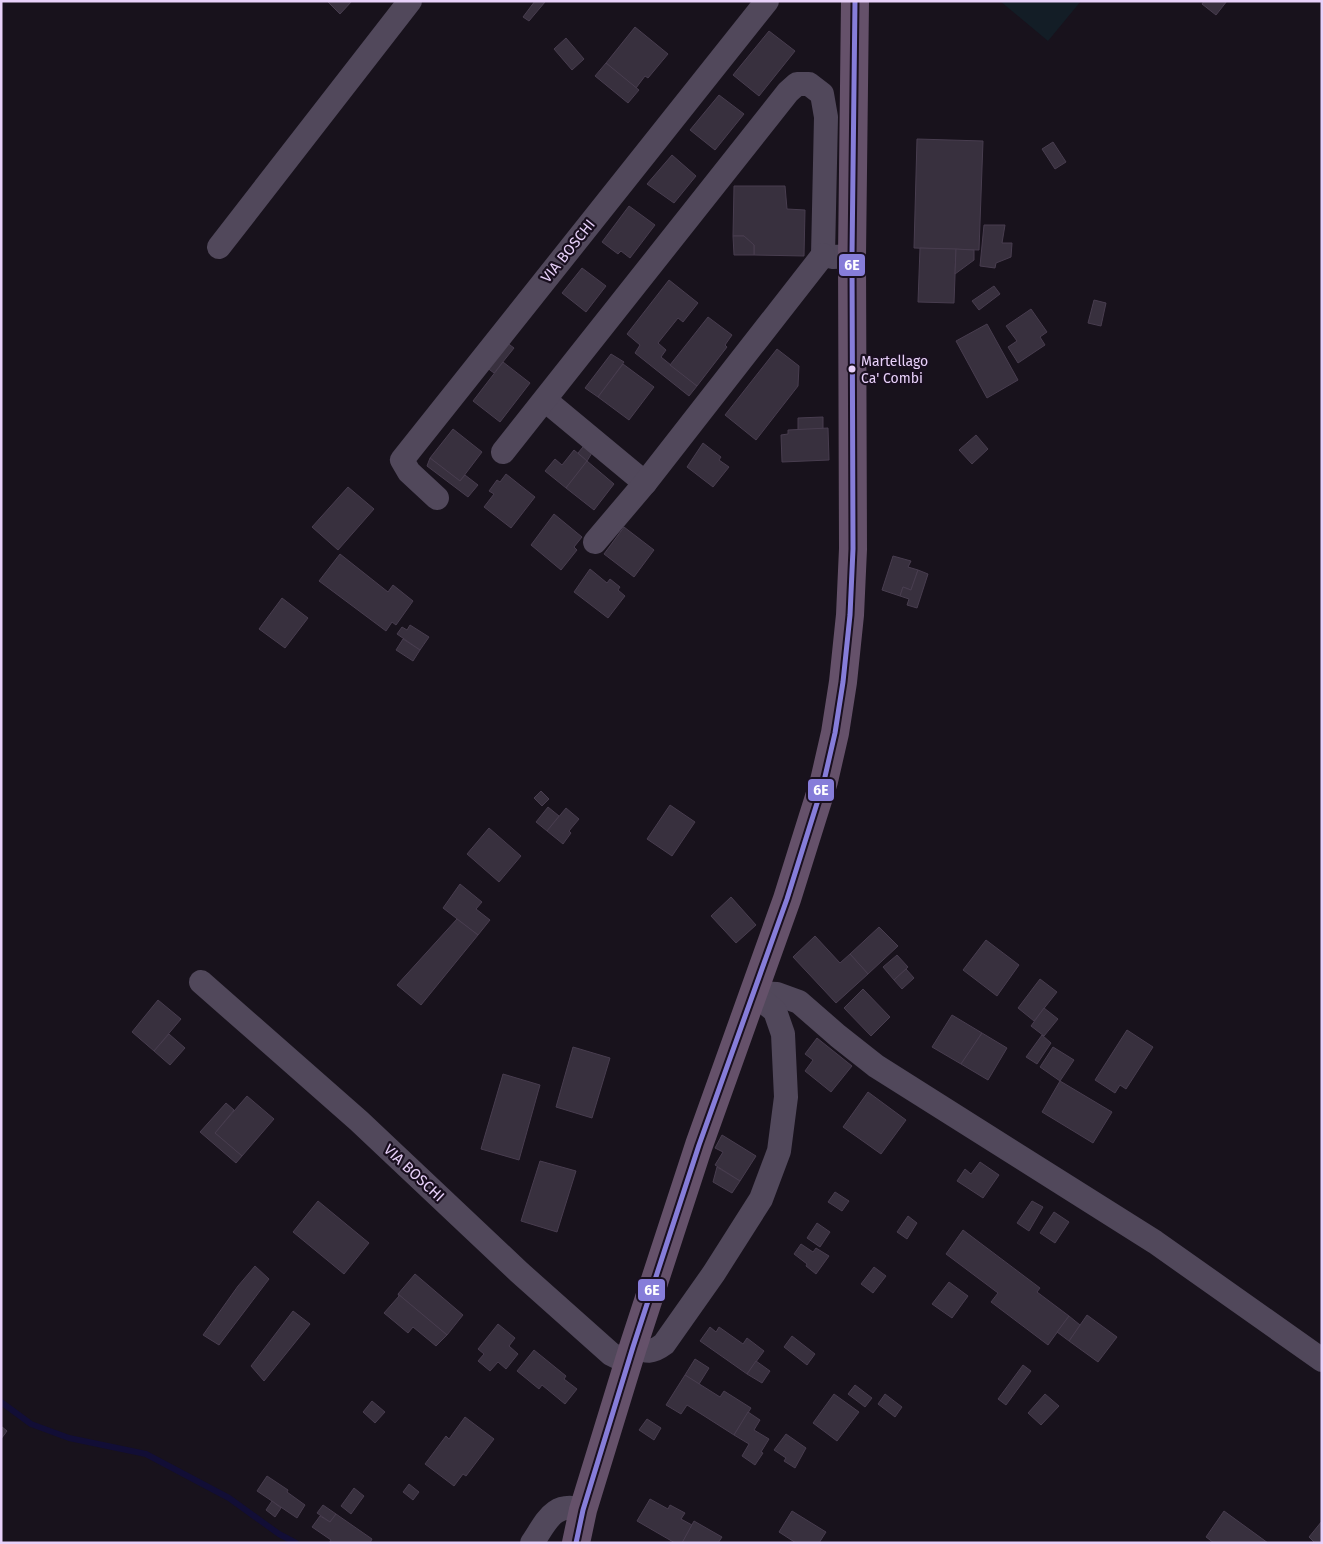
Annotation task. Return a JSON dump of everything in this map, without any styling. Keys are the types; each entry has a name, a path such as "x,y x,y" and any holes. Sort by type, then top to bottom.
{"main road":[{"path":"576,1543 583,1510 631,1355 699,1145 787,899 817,805 835,733 843,682 850,615 853,549 852,256 855,1"}],"street":[{"path":"219,247 410,1"},
{"name":"VIA BOSCHI","path":"437,498 409,472 402,460 767,1"},
{"path":"503,452 788,92 797,84 809,84 822,94 826,117 823,256 645,483 596,542"},
{"path":"823,256 852,256"},
{"path":"545,400 645,483"},
{"name":"VIA BOSCHI","path":"201,982 359,1121 526,1278 611,1354 631,1355 656,1350 664,1344 714,1273 761,1199 779,1150 786,1097 783,1034 775,1011 753,993"},
{"path":"753,993 777,994 799,1002 876,1066 1155,1242 1322,1360"},
{"path":"532,1543 555,1512 564,1507 583,1510"}],"shaded area":[{"path":"1000,1 1081,1 1048,41"}],"building":[{"path":"327,1 352,1 340,14"},
{"path":"535,1 545,2 529,21 523,17"},
{"path":"1204,1 1227,1 1216,15 1202,4"},
{"path":"635,27 668,54 648,78 645,76 636,88 606,63"},
{"path":"769,31 795,51 759,96 733,75"},
{"path":"566,38 584,59 572,70 554,49"},
{"path":"606,63 639,90 628,103 595,76"},
{"path":"719,95 744,114 715,150 690,130"},
{"path":"917,139 983,141 979,250 914,248"},
{"path":"1053,142 1066,162 1055,169 1042,149"},
{"path":"672,155 696,176 674,203 647,184"},
{"path":"734,186 785,186 787,209 805,210 804,256 754,255 754,245 744,236 733,236"},
{"path":"629,206 655,225 630,258 621,251 618,254 602,242"},
{"path":"984,225 1005,225 1002,243 1012,243 1011,257 996,263 995,268 980,266"},
{"path":"733,236 744,236 754,245 754,255 734,255"},
{"path":"920,248 956,249 954,303 918,302"},
{"path":"956,249 974,250 974,260 955,274"},
{"path":"582,268 606,286 586,312 562,293"},
{"path":"669,280 698,303 683,322 678,318 658,343 666,350 661,357 697,386 689,396 635,353 640,345 627,334"},
{"path":"994,286 1000,294 979,310 972,301"},
{"path":"1094,300 1106,303 1101,326 1088,323"},
{"path":"1031,309 1047,332 1040,337 1045,345 1018,363 1008,347 1017,341 1006,326"},
{"path":"708,317 732,335 725,345 727,347 697,386 670,365"},
{"path":"987,324 1018,380 987,398 956,341"},
{"path":"506,342 514,348 494,373 486,367"},
{"path":"777,349 799,366 798,386 756,440 725,415"},
{"path":"611,354 624,362 598,397 585,388"},
{"path":"503,362 530,383 500,422 473,401"},
{"path":"623,364 654,387 629,420 598,397"},
{"path":"823,417 823,429 798,430 798,418"},
{"path":"828,428 829,460 782,462 781,435 788,434 788,430"},
{"path":"453,429 482,452 460,481 430,458"},
{"path":"976,435 988,449 972,464 959,450"},
{"path":"587,442 595,448 587,461 578,453"},
{"path":"703,443 721,457 719,460 729,467 713,487 687,467"},
{"path":"574,450 587,461 566,488 545,471 555,459 562,465"},
{"path":"430,458 460,481 465,475 478,485 468,497 427,466"},
{"path":"587,461 614,484 594,510 566,488"},
{"path":"506,474 535,497 511,528 484,507 494,494 489,491 497,480 500,482"},
{"path":"348,487 374,509 338,550 312,527"},
{"path":"554,514 582,537 574,547 577,550 561,570 531,545"},
{"path":"624,527 654,550 634,577 604,554"},
{"path":"340,554 388,592 393,585 413,601 396,625 392,622 386,631 319,581"},
{"path":"893,556 911,561 908,567 918,570 911,590 903,587 900,596 882,590"},
{"path":"590,569 607,583 610,579 620,587 618,590 625,596 608,618 574,592"},
{"path":"918,570 928,574 917,608 907,605 909,599 900,596 903,587 911,590"},
{"path":"282,598 308,618 285,648 259,629"},
{"path":"410,625 429,637 420,650 397,634 402,627 407,630"},
{"path":"403,639 420,650 413,661 396,650"},
{"path":"541,791 549,799 542,806 534,798"},
{"path":"670,805 695,822 672,856 647,839"},
{"path":"548,807 559,816 547,831 536,822"},
{"path":"566,808 579,819 569,831 571,833 563,844 547,831"},
{"path":"489,828 521,856 499,882 467,854"},
{"path":"460,884 482,902 476,909 490,920 478,935 443,908"},
{"path":"731,897 756,925 736,943 711,916"},
{"path":"457,919 478,935 421,1005 397,985"},
{"path":"879,927 898,946 868,974 850,954"},
{"path":"815,936 840,963 850,954 868,974 836,1003 793,957"},
{"path":"986,940 1019,965 997,996 963,970"},
{"path":"897,955 908,967 894,980 883,967"},
{"path":"906,969 914,978 902,989 894,980"},
{"path":"1040,979 1057,992 1034,1021 1018,1008"},
{"path":"863,989 890,1017 871,1036 844,1008"},
{"path":"158,1000 181,1019 154,1051 132,1032"},
{"path":"1044,1008 1058,1019 1044,1036 1031,1026"},
{"path":"952,1015 982,1033 961,1064 932,1047"},
{"path":"1127,1030 1153,1047 1126,1089 1120,1085 1115,1093 1095,1080"},
{"path":"982,1033 1007,1048 988,1080 961,1064"},
{"path":"169,1034 185,1048 170,1065 154,1051"},
{"path":"1042,1035 1051,1043 1037,1064 1026,1057"},
{"path":"817,1038 852,1066 831,1092 805,1071 813,1060 805,1054"},
{"path":"573,1047 610,1058 592,1118 556,1107"},
{"path":"1053,1047 1074,1060 1060,1081 1040,1067"},
{"path":"503,1074 540,1085 519,1160 481,1149"},
{"path":"1060,1081 1112,1112 1093,1143 1042,1112"},
{"path":"868,1092 906,1120 881,1154 843,1127"},
{"path":"247,1096 274,1119 242,1156 215,1133"},
{"path":"226,1103 234,1110 215,1133 242,1156 236,1163 200,1132"},
{"path":"722,1135 756,1156 740,1181 715,1165 723,1152 715,1148"},
{"path":"540,1161 576,1171 557,1232 521,1221"},
{"path":"980,1162 999,1175 983,1198 957,1181 965,1169 971,1174"},
{"path":"717,1167 740,1181 732,1193 713,1182"},
{"path":"835,1192 849,1201 842,1211 828,1202"},
{"path":"318,1201 369,1243 344,1274 293,1232"},
{"path":"1032,1201 1043,1207 1029,1231 1017,1223"},
{"path":"1054,1212 1069,1222 1055,1243 1040,1233"},
{"path":"908,1216 917,1223 907,1239 897,1232"},
{"path":"817,1223 830,1232 820,1247 807,1238"},
{"path":"963,1230 1040,1288 1037,1292 1069,1316 1048,1345 991,1302 998,1293 946,1254"},
{"path":"801,1244 813,1252 816,1248 829,1256 816,1274 794,1254"},
{"path":"255,1266 269,1279 219,1345 203,1335 238,1286"},
{"path":"874,1267 886,1276 873,1293 861,1284"},
{"path":"415,1274 463,1315 447,1335 398,1294"},
{"path":"949,1282 968,1296 952,1318 932,1304"},
{"path":"398,1294 447,1335 436,1346 413,1327 408,1333 384,1313 399,1296"},
{"path":"293,1311 310,1324 264,1381 251,1366"},
{"path":"1087,1315 1117,1337 1098,1362 1069,1341"},
{"path":"1069,1316 1080,1325 1069,1341 1057,1332"},
{"path":"498,1324 515,1338 509,1346 518,1354 506,1369 498,1362 490,1371 478,1361 484,1354 478,1349"},
{"path":"710,1327 716,1332 719,1327 743,1344 747,1338 764,1351 747,1374 700,1341"},
{"path":"792,1336 815,1354 807,1365 784,1347"},
{"path":"534,1350 566,1376 564,1379 577,1389 565,1404 542,1385 539,1389 517,1371"},
{"path":"695,1359 709,1368 699,1384 685,1375"},
{"path":"756,1361 770,1371 762,1383 747,1374"},
{"path":"1023,1365 1031,1371 1006,1405 998,1399"},
{"path":"685,1375 720,1397 724,1391 751,1408 734,1435 687,1405 681,1414 666,1405"},
{"path":"855,1385 872,1398 865,1407 848,1394"},
{"path":"834,1394 859,1412 837,1441 813,1423"},
{"path":"885,1394 902,1407 895,1417 878,1404"},
{"path":"1045,1394 1059,1406 1041,1425 1028,1413"},
{"path":"372,1401 385,1412 375,1423 363,1412"},
{"path":"748,1412 760,1420 754,1430 769,1439 755,1465 742,1456 749,1444 734,1435"},
{"path":"465,1417 494,1439 466,1476 463,1474 454,1486 425,1464 446,1436 449,1439"},
{"path":"647,1419 661,1428 654,1440 639,1430"},
{"path":"1,1426 7,1431 1,1439"},
{"path":"786,1434 806,1448 795,1468 784,1461 786,1458 774,1450"},
{"path":"267,1476 288,1490 287,1492 305,1505 297,1518 257,1491"},
{"path":"409,1484 419,1492 413,1500 403,1492"},
{"path":"354,1488 364,1496 351,1514 341,1506"},
{"path":"650,1499 668,1509 670,1505 685,1513 681,1519 692,1525 682,1543 675,1543 637,1521"},
{"path":"272,1501 281,1508 275,1517 266,1510"},
{"path":"323,1505 336,1514 330,1522 317,1513"},
{"path":"792,1511 826,1532 819,1543 796,1543 779,1532"},
{"path":"1224,1511 1268,1543 1214,1543 1206,1537"},
{"path":"336,1514 372,1539 370,1543 329,1543 331,1540 312,1527 320,1516 330,1522"},
{"path":"694,1521 722,1537 718,1543 682,1543"},
{"path":"1322,1521 1322,1543 1315,1543 1309,1537"}],"waterway":[{"path":"1,1402 31,1424 69,1438 146,1454 229,1498 279,1534 296,1543"}],"transit line":[{"name":"6E","path":"576,1543 583,1510 633,1347 699,1145 787,899 824,781 835,733 843,682 850,615 853,549 852,256 855,1"}],"place":[{"name":"Martellago Ca' Combi","path":"852,369"}]}
